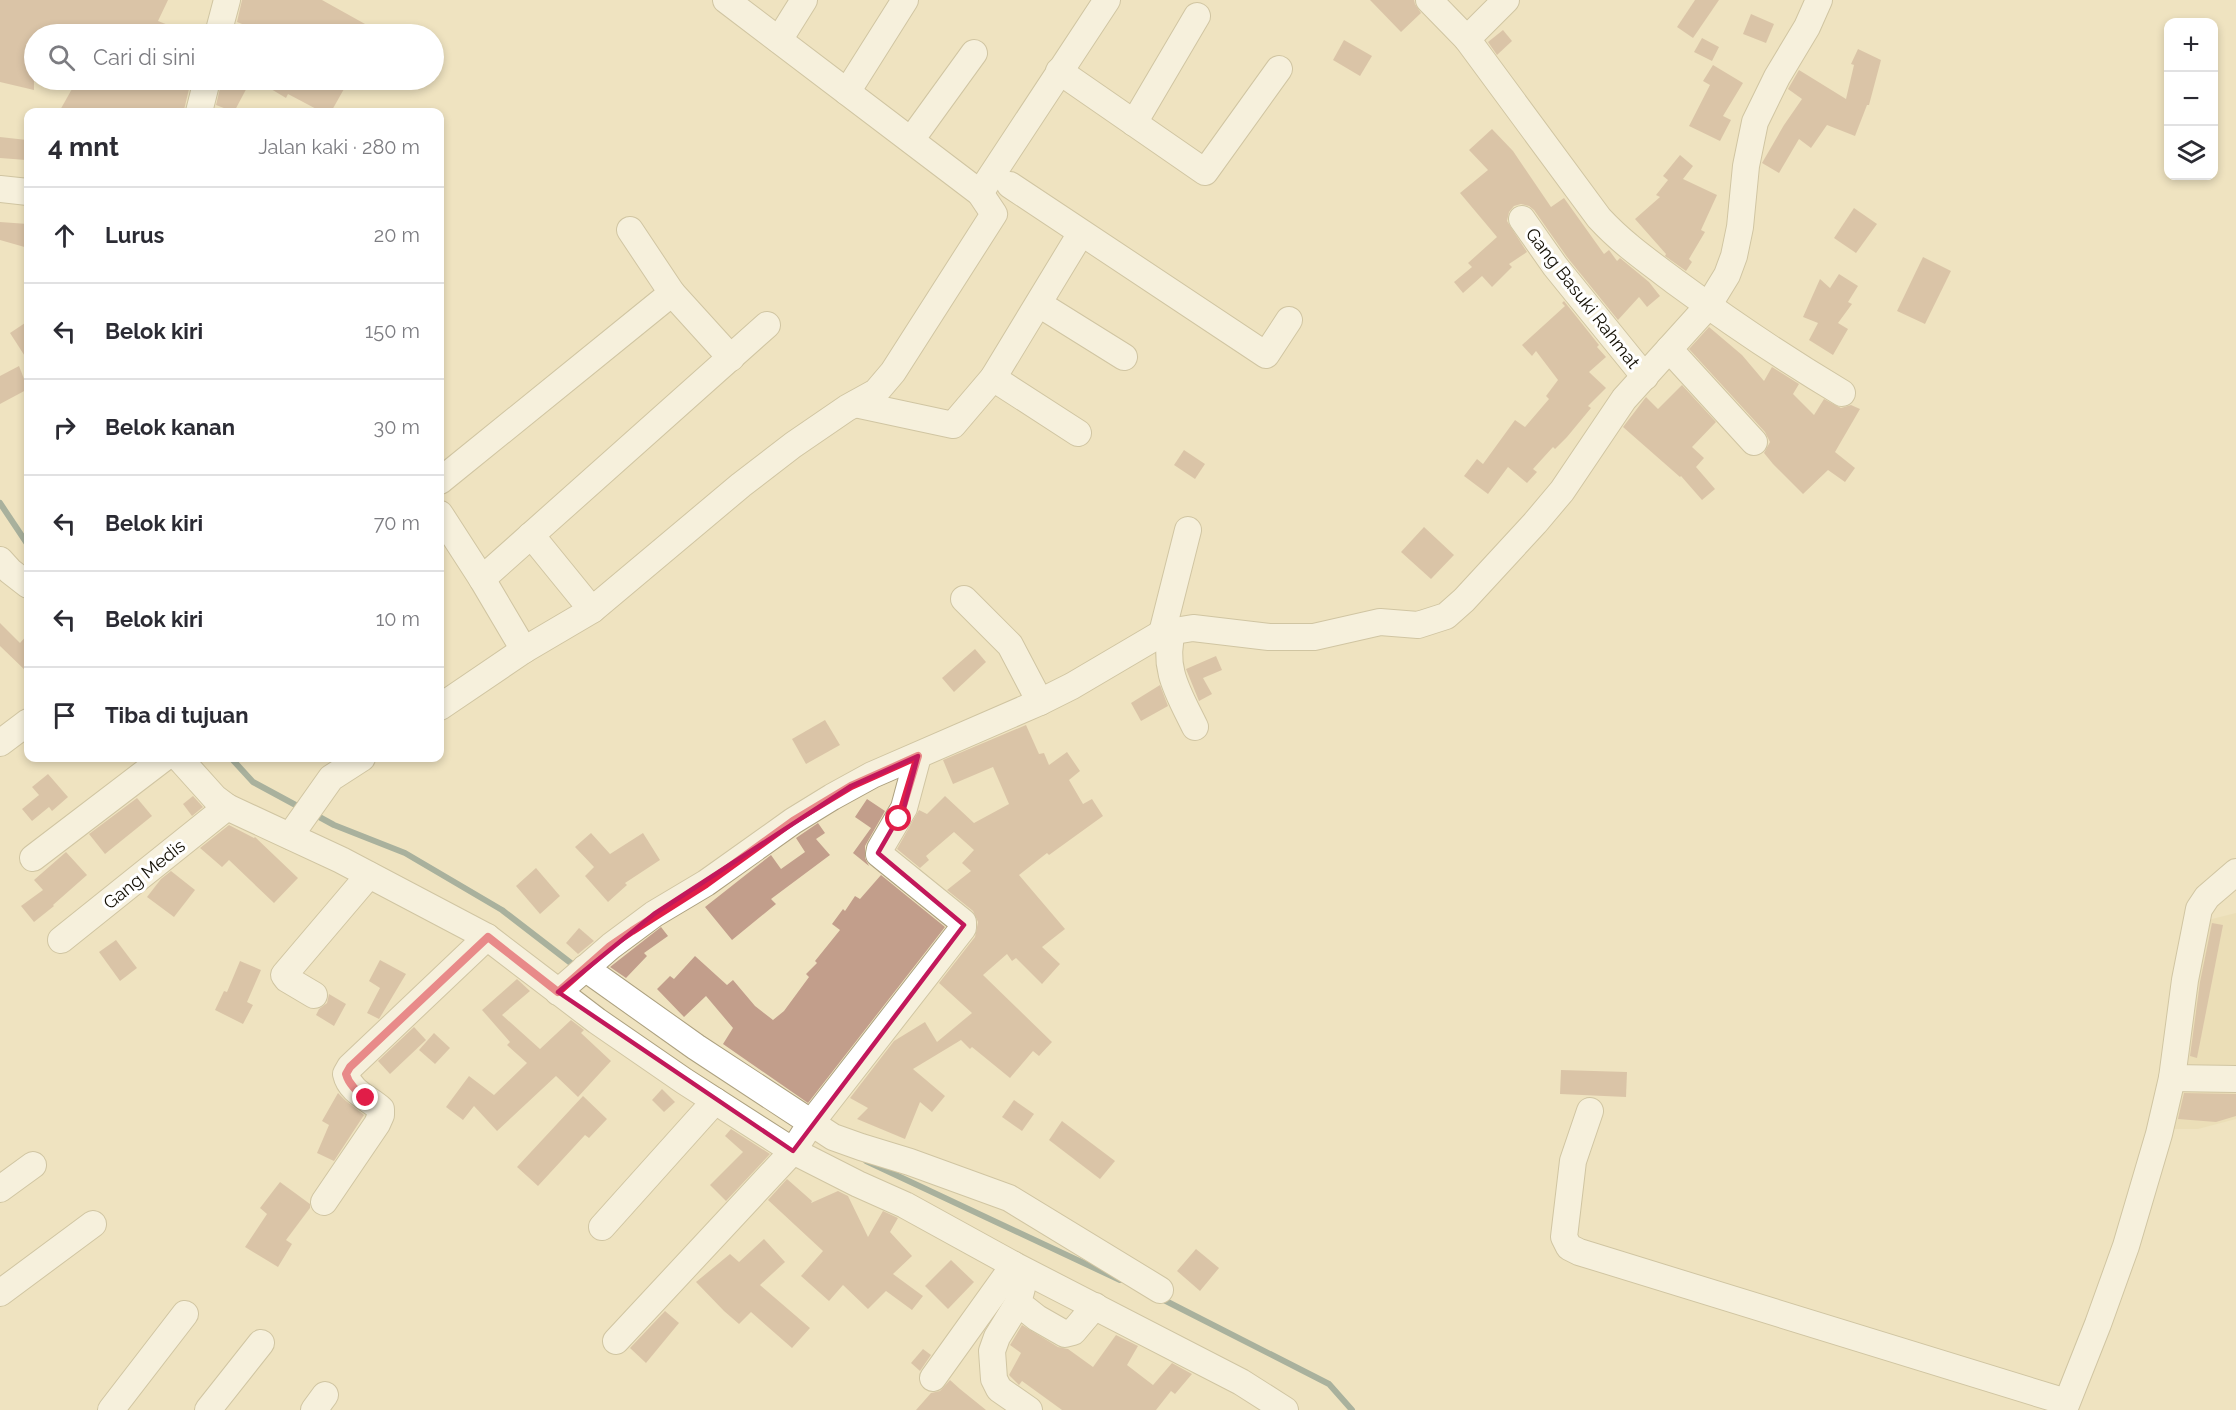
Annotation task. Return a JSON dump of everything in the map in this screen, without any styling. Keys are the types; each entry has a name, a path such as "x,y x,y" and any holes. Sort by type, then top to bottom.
{"street":[{"path":"444,704 524,650 592,610 750,479 793,446 876,392 893,372 994,214 981,193 726,0"},
{"path":"779,40 804,0"},
{"path":"847,92 905,0"},
{"path":"981,193 1107,0"},
{"path":"1429,0 1467,39 1613,234 1645,261 1708,306 1842,393"},
{"path":"1467,39 1506,0"},
{"path":"573,979 610,946 647,920 706,884 793,821 851,786 1040,702 1168,631 1193,628 1269,638 1314,637 1380,622 1418,625 1441,619 1464,600 1535,523 1562,491 1624,399 1708,306 1726,276 1734,256 1740,227 1746,166 1755,122 1776,77 1807,27 1819,0"},
{"path":"220,24 226,1"},
{"path":"1134,123 1197,16"},
{"path":"911,140 974,53"},
{"path":"1059,71 1205,172 1279,69"},
{"path":"200,108 204,90"},
{"path":"1011,185 1266,355 1288,321"},
{"path":"0,189 24,192"},
{"name":"Gang Basuki Rahmat","path":"1522,219 1555,266 1645,377"},
{"path":"630,231 672,293 731,358"},
{"path":"855,404 953,425 993,378 1081,233"},
{"path":"444,479 672,293"},
{"path":"1039,304 1124,357"},
{"path":"482,579 767,326"},
{"path":"1669,349 1754,442"},
{"path":"993,378 1078,433"},
{"path":"444,520 524,650"},
{"path":"1188,530 1168,631 1168,644 1173,682 1195,727"},
{"path":"531,535 592,610"},
{"path":"0,560 24,581"},
{"path":"964,598 1010,645 1040,702"},
{"path":"0,742 24,725"},
{"path":"616,1341 803,1135 964,925 879,854 904,808 918,756"},
{"path":"33,858 159,762"},
{"path":"183,762 215,798 227,807 369,875 573,979 696,1047 803,1135 858,1184 905,1205 1241,1382 1285,1410"},
{"path":"290,836 331,778 356,762"},
{"name":"Gang Medis","path":"62,940 227,807"},
{"path":"1590,1111 1573,1161 1564,1238 1569,1246 1579,1252 2065,1406 2126,1246 2156,1144 2172,1078 2185,980 2199,909 2206,897 2236,872"},
{"path":"314,995 284,975 369,875"},
{"path":"324,1202 381,1115 381,1109 352,1087 346,1074 350,1067 488,937"},
{"path":"573,979 639,1050 715,1101 803,1135 833,1137 1009,1198 1160,1290"},
{"path":"2172,1078 2236,1079"},
{"path":"602,1227 715,1101"},
{"path":"0,1189 33,1165"},
{"path":"0,1293 93,1224"},
{"path":"1023,1269 1018,1303 997,1337 992,1351 994,1379 999,1389 1029,1410"},
{"path":"933,1378 1023,1269"},
{"path":"1018,1303 1037,1318 1065,1334 1073,1332 1095,1306"},
{"path":"111,1410 185,1314"},
{"path":"208,1410 261,1343"}],"highlighted area":[{"path":"918,756 904,808 878,853 964,925 793,1151 558,992 654,914 851,786"}],"shaded area":[{"path":"2236,913 2236,1119 2198,1129 2159,1129 2196,923"}],"building":[{"path":"0,0 168,0 158,21 166,24 24,24 24,88 0,82"},
{"path":"242,0 322,0 365,24 242,24 237,22"},
{"path":"1370,0 1414,0 1421,13 1401,32"},
{"path":"1695,0 1719,0 1693,38 1677,27"},
{"path":"1751,14 1774,24 1766,43 1743,34"},
{"path":"1503,30 1512,41 1497,55 1488,42"},
{"path":"1702,38 1719,47 1712,61 1694,52"},
{"path":"1344,40 1372,56 1360,76 1333,60"},
{"path":"1858,49 1881,60 1869,105 1867,105 1855,136 1827,125 1811,148 1799,139 1779,173 1762,163 1802,99 1788,89 1799,70 1846,99 1854,65 1851,64"},
{"path":"1713,65 1743,83 1723,116 1731,120 1720,141 1689,126 1710,85 1703,81"},
{"path":"71,90 189,90 184,108 61,108"},
{"path":"220,90 246,90 236,108 224,108 216,105"},
{"path":"273,90 343,90 333,108 314,108 288,94 286,98"},
{"path":"1492,129 1513,151 1551,207 1564,198 1604,254 1609,250 1617,261 1620,258 1649,282 1660,296 1647,307 1639,297 1618,320 1567,257 1534,210 1521,204 1514,206 1509,212 1507,221 1527,252 1509,264 1512,267 1492,287 1482,276 1463,293 1454,282 1472,267 1468,263 1497,237 1460,193 1488,170 1469,150"},
{"path":"0,137 24,140 24,160 0,158"},
{"path":"1680,155 1693,166 1683,179 1717,195 1701,230 1705,232 1689,259 1692,262 1686,271 1665,256 1666,254 1635,219 1660,197 1656,195 1668,180 1663,176"},
{"path":"1854,208 1877,224 1856,253 1834,238"},
{"path":"0,222 24,224 24,247 0,240"},
{"path":"1923,257 1951,271 1925,324 1897,311"},
{"path":"1839,274 1858,286 1848,302 1852,304 1838,323 1848,329 1833,355 1809,340 1818,323 1803,317 1820,279 1830,288"},
{"path":"1564,301 1606,357 1589,372 1606,388 1588,406 1591,408 1567,437 1555,449 1553,447 1533,469 1537,472 1527,483 1508,467 1488,494 1464,476 1477,459 1483,464 1515,420 1525,427 1549,399 1546,396 1558,380 1536,351 1532,356 1522,345 1565,306 1562,303"},
{"path":"24,324 24,355 10,333"},
{"path":"1709,327 1742,355 1764,381 1772,367 1799,384 1793,394 1814,415 1824,399 1841,408 1851,405 1860,409 1835,452 1855,468 1845,482 1828,470 1803,494 1773,464 1764,453 1770,442 1765,432 1689,349"},
{"path":"19,366 24,379 24,391 0,404 0,376"},
{"path":"1682,385 1716,422 1692,447 1704,458 1696,467 1715,489 1702,500 1681,476 1623,427 1646,397 1658,409"},
{"path":"1184,450 1205,464 1195,479 1174,465"},
{"path":"1424,527 1454,555 1431,579 1401,552"},
{"path":"0,623 20,643 24,638 24,669 0,646"},
{"path":"975,649 986,662 954,692 942,678"},
{"path":"1216,656 1222,670 1203,678 1212,694 1199,701 1186,669"},
{"path":"1160,685 1168,706 1141,721 1131,703"},
{"path":"825,720 840,745 806,764 792,739"},
{"path":"1026,725 1039,754 1044,753 1049,765 1067,752 1080,771 1069,780 1083,804 1092,799 1103,816 1049,855 1047,853 1019,875 1065,929 1042,947 1060,964 1042,984 1016,958 1012,961 1007,954 983,975 1052,1042 1039,1056 1033,1051 1010,1078 961,1040 913,1069 945,1096 932,1112 920,1102 905,1139 857,1119 868,1108 850,1098 894,1041 925,1022 937,1042 972,1013 939,983 975,937 978,922 973,911 947,890 971,871 962,863 974,850 954,832 926,856 929,860 920,868 897,849 919,810 927,814 945,796 974,823 1009,804 993,767 953,784 943,760"},
{"path":"48,774 68,797 52,811 49,807 32,821 22,809 39,795 32,787"},
{"path":"193,796 203,807 192,816 183,804"},
{"path":"137,798 152,816 105,854 89,834"},
{"path":"867,799 885,811 865,846 865,858 869,866 853,853 871,828 855,817"},
{"path":"818,823 825,833 816,839 830,855 771,899 776,904 732,940 705,907 771,855 781,869 805,852 796,838"},
{"path":"229,825 255,837 298,878 274,903 229,860 222,867 200,848"},
{"path":"591,833 610,854 643,833 660,860 625,883 627,885 608,902 585,876 594,867 575,847"},
{"path":"66,852 87,875 34,922 21,906 43,890 34,880"},
{"path":"536,868 560,896 540,914 516,886"},
{"path":"171,871 195,890 174,917 147,897 161,879"},
{"path":"881,875 945,927 808,1103 723,1044 733,1028 706,996 684,1017 657,989 670,976 674,979 695,956 727,985 733,980 755,1006 773,1020 784,1011 809,977 806,974 817,963 815,961 840,930 832,924 843,909 845,911 855,896 860,899"},
{"path":"2212,923 2223,925 2197,1058 2190,1056 2200,982"},
{"path":"661,927 668,936 644,953 647,956 626,978 610,967"},
{"path":"579,928 594,941 578,954 566,943"},
{"path":"116,940 137,968 120,981 99,952"},
{"path":"380,960 406,974 379,1019 367,1013 380,988 369,981"},
{"path":"240,961 261,970 247,1002 253,1005 243,1024 215,1010 224,991 227,992"},
{"path":"517,979 530,991 502,1015 540,1049 571,1020 584,1030 581,1033 611,1061 578,1097 556,1076 497,1131 474,1106 463,1120 446,1107 469,1076 494,1095 527,1063 507,1045 510,1042 482,1010"},
{"path":"329,994 346,1004 334,1026 316,1015 319,1009 327,1003"},
{"path":"414,1027 426,1040 390,1074 378,1061"},
{"path":"434,1033 450,1048 435,1064 419,1050"},
{"path":"1561,1070 1627,1072 1626,1097 1560,1094"},
{"path":"662,1089 675,1102 664,1112 652,1100"},
{"path":"338,1093 364,1115 334,1161 317,1153 329,1125 322,1121"},
{"path":"2184,1093 2236,1094 2236,1116 2216,1122 2178,1119"},
{"path":"583,1096 607,1119 589,1138 585,1135 538,1186 517,1167"},
{"path":"1014,1100 1034,1114 1022,1131 1002,1117"},
{"path":"1062,1121 1115,1161 1100,1179 1049,1140"},
{"path":"731,1129 770,1154 726,1201 710,1185 743,1152 725,1136"},
{"path":"787,1179 812,1201 811,1203 838,1191 848,1196 868,1237 883,1211 898,1218 890,1232 912,1256 893,1274 923,1296 912,1310 886,1291 868,1309 843,1285 829,1301 801,1276 823,1251 768,1200"},
{"path":"280,1182 310,1204 310,1208 286,1240 292,1244 278,1267 245,1247 267,1214 260,1208"},
{"path":"764,1239 785,1262 760,1285 810,1328 792,1348 751,1312 739,1324 696,1282 730,1254 739,1262"},
{"path":"1196,1249 1219,1268 1200,1291 1177,1271"},
{"path":"951,1260 974,1282 948,1309 925,1286"},
{"path":"665,1311 679,1323 646,1363 630,1348"},
{"path":"1022,1325 1058,1347 1068,1349 1093,1367 1116,1335 1138,1346 1127,1365 1153,1385 1172,1363 1192,1374 1175,1394 1171,1391 1156,1410 1062,1410 1022,1381 1019,1385 1009,1375 1021,1353 1010,1345"},
{"path":"923,1349 931,1355 920,1371 911,1363"},
{"path":"950,1380 986,1410 916,1410 931,1393 940,1391"}],"waterway":[{"path":"0,503 24,539"},
{"path":"235,762 253,782 303,809"},
{"path":"312,813 334,825 405,853 502,910 576,967"},
{"path":"866,1161 1120,1280"},
{"path":"1160,1298 1329,1384 1352,1410"}],"route":[{"path":"366,1098 347,1080 346,1074 350,1067 488,937 558,992 610,946 654,914 706,884 793,821 872,775 918,756 899,819"}]}
